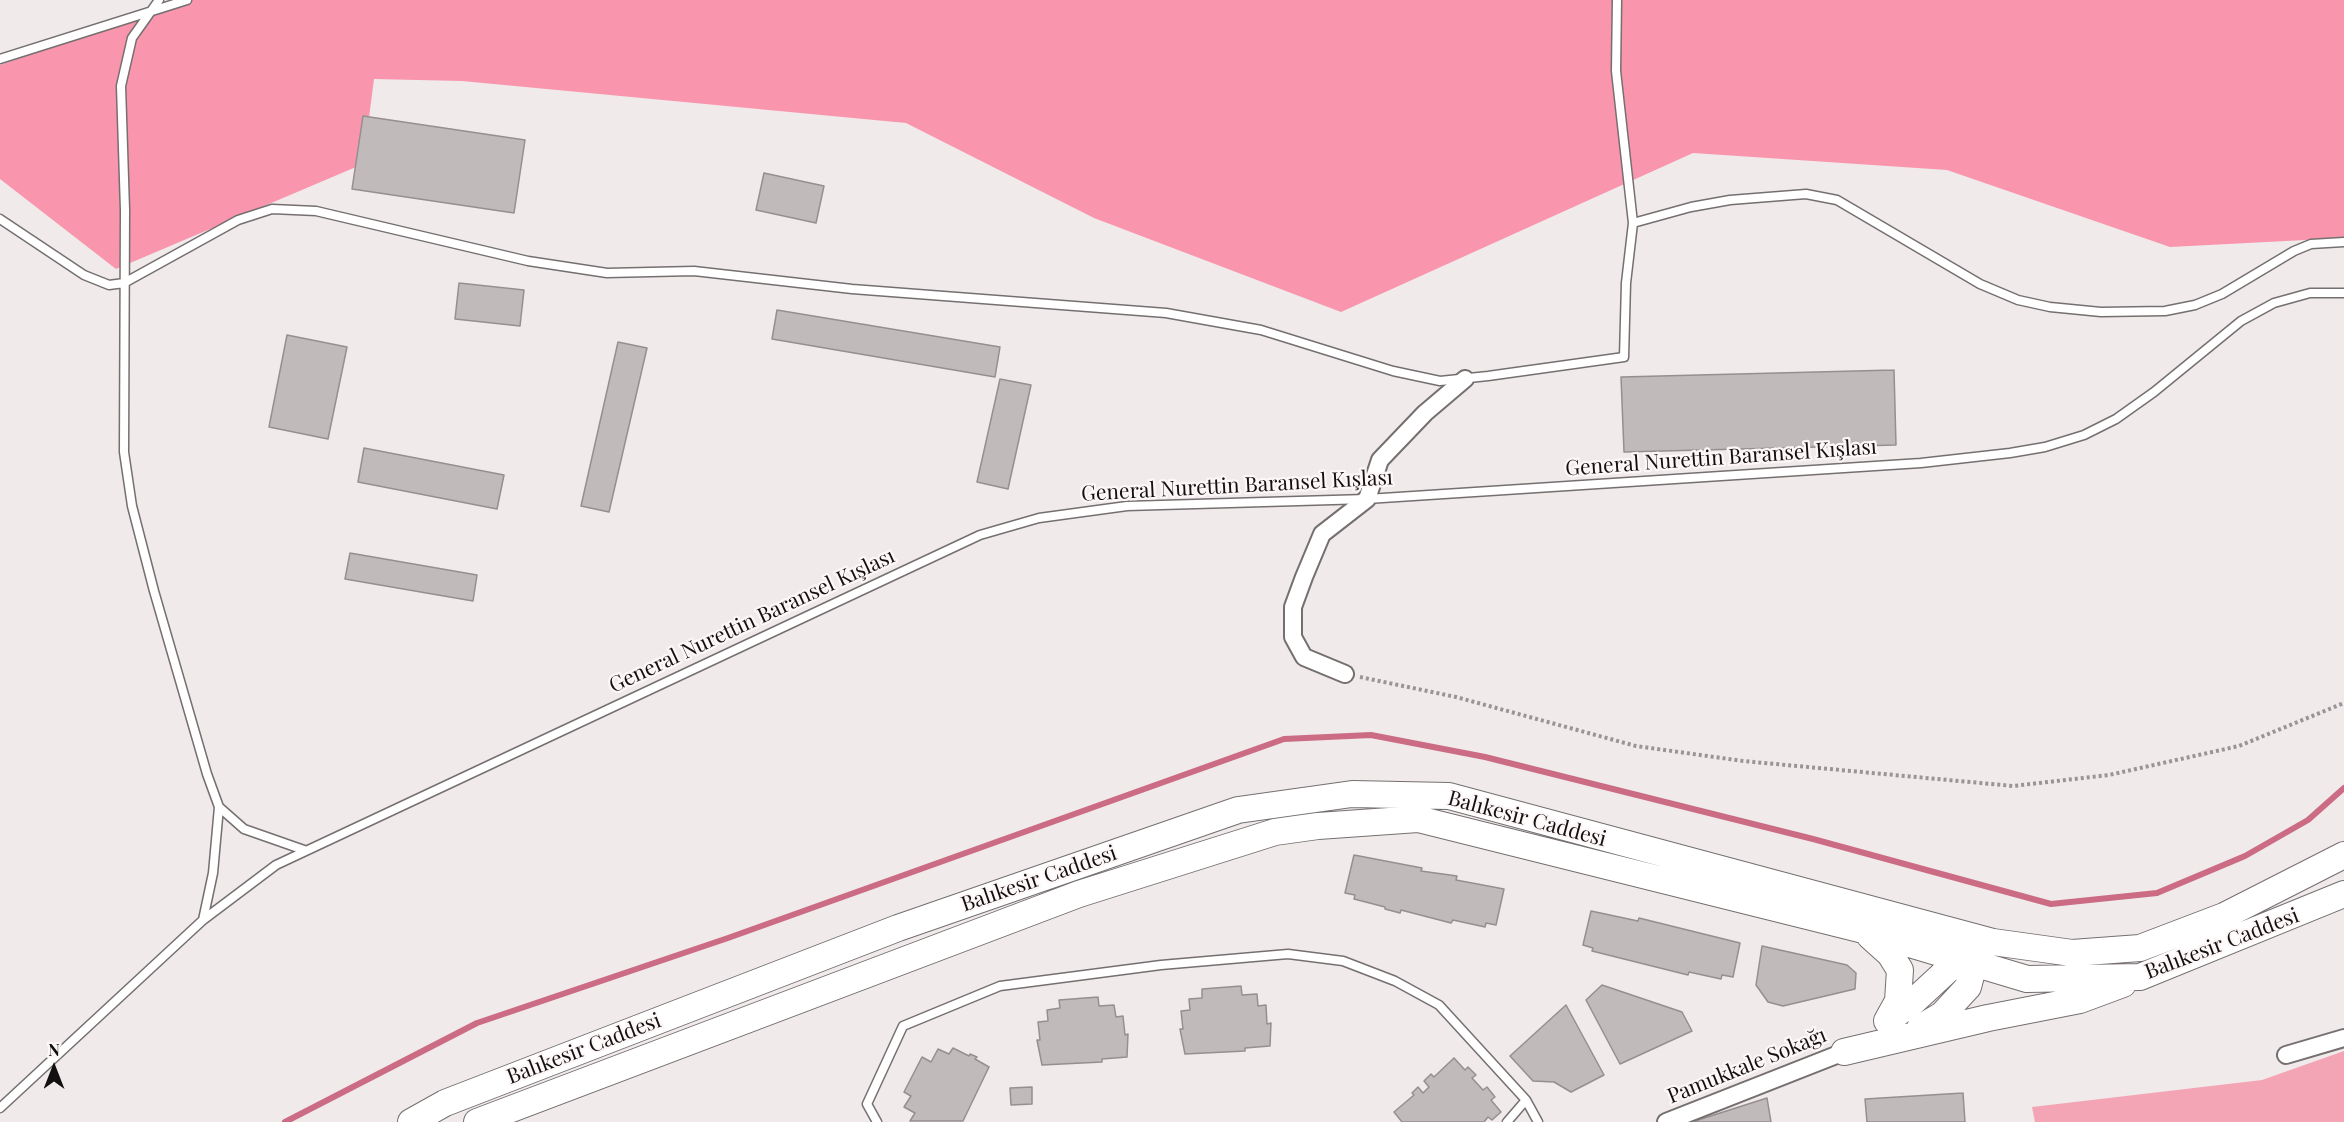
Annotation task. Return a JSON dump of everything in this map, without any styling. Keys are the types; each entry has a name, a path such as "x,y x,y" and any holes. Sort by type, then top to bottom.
{"main road":[{"name":"Balıkesir Caddesi","path":"411,1122 445,1103 920,920 1238,810 1352,794 1449,796 1965,951 2027,979 2140,977 2344,894"},
{"name":"Balıkesir Caddesi","path":"477,1122 522,1109 1079,894 1275,832 1318,826 1419,819 1863,930 1965,951 1993,942 2072,953 2140,948 2224,916 2344,855"},
{"path":"1863,930 1890,954 1900,970 1895,1029"},
{"path":"1895,1029 1965,951"},
{"path":"1844,1052 1895,1029 2080,1000 2140,977"}],"street":[{"path":"1345,674 1304,657 1293,637 1293,607 1322,534 1367,498 1380,460 1425,412 1465,379"},
{"path":"2286,1055 2344,1038"},
{"name":"Pamukkale Sokağı","path":"1666,1122 1844,1052"}],"lane":[{"path":"159,0 132,38 121,86 125,210 124,452 132,506 207,774 219,807 213,873 203,920"},
{"path":"0,59 188,0"},
{"path":"0,219 84,275 109,285 124,283 238,220 272,209 316,211 517,258 607,273 694,272 864,290 1166,313 1261,330 1392,371 1440,381 1465,379 1624,357 1626,283 1633,224 1616,71 1617,0"},
{"path":"1633,224 1691,207 1730,200 1806,194 1837,200 1980,284 2018,300 2050,307 2102,312 2165,311 2195,305 2222,294 2294,251 2311,244 2344,242"},
{"name":"General Nurettin Baransel Kışlası","path":"0,1108 203,920 276,865 945,550 1010,525 1075,512 1127,506 1367,498 1921,463 2045,447 2084,435 2116,419 2154,392 2241,321 2274,303 2310,293 2344,293"},
{"path":"219,807 244,829 304,850"},
{"path":"877,1122 867,1104 903,1026 914,1021 1000,986 1161,965 1288,954 1343,961 1395,981 1439,1005 1526,1100 1538,1122"},
{"path":"1507,1122 1526,1100"}],"path":[{"path":"1345,674 1456,697 1636,746 1743,761 2013,786 2109,775 2239,746 2344,703"}],"shaded area":[{"path":"187,0 2344,0 2344,238 2170,247 1947,170 1693,153 1341,312 1094,218 906,123 462,81 374,79 363,164 116,269 0,179 0,65"},
{"path":"2344,1051 2344,1122 2035,1122 2032,1107 2262,1080"}],"building":[{"path":"363,116 525,140 514,213 352,189"},
{"path":"764,173 824,186 816,223 756,210"},
{"path":"459,283 524,290 520,326 455,319"},
{"path":"777,310 1000,347 995,377 772,339"},
{"path":"287,335 347,347 328,439 269,427"},
{"path":"618,342 647,348 609,512 581,506"},
{"path":"1894,370 1896,445 1624,452 1621,377"},
{"path":"1000,379 1031,385 1008,489 977,482"},
{"path":"364,448 504,475 497,509 358,482"},
{"path":"350,553 477,575 473,601 345,579"},
{"path":"1354,855 1422,868 1421,871 1457,876 1456,880 1504,889 1496,925 1486,923 1485,927 1453,920 1451,923 1401,910 1400,913 1354,899 1355,895 1345,893"},
{"path":"1591,911 1638,921 1639,918 1740,943 1733,977 1722,975 1721,979 1689,972 1688,975 1592,951 1593,948 1583,945"},
{"path":"1762,946 1847,965 1856,973 1855,989 1783,1006 1768,1002 1756,985"},
{"path":"1602,985 1682,1012 1692,1031 1620,1064 1586,1000"},
{"path":"1241,986 1242,995 1257,994 1258,1006 1266,1005 1267,1024 1271,1023 1270,1046 1245,1048 1245,1051 1185,1054 1180,1029 1183,1029 1181,1011 1190,1010 1189,999 1202,998 1202,989"},
{"path":"1098,997 1099,1006 1114,1005 1116,1017 1123,1016 1125,1035 1128,1034 1127,1057 1102,1059 1102,1062 1042,1065 1037,1040 1040,1040 1038,1022 1048,1021 1047,1010 1060,1008 1059,1000"},
{"path":"1566,1005 1604,1075 1571,1092 1554,1082 1533,1081 1510,1056"},
{"path":"953,1048 969,1056 970,1054 977,1057 975,1059 989,1067 963,1121 910,1121 915,1113 904,1107 911,1096 904,1092 922,1057 931,1062 938,1049 949,1054"},
{"path":"1454,1058 1465,1070 1468,1067 1476,1075 1472,1078 1483,1090 1487,1087 1495,1097 1491,1100 1501,1112 1492,1120 1488,1117 1484,1122 1402,1122 1394,1112 1414,1095 1412,1093 1418,1087 1423,1093 1429,1087 1424,1081 1431,1074 1434,1077"},
{"path":"1032,1087 1032,1104 1011,1105 1010,1088"},
{"path":"1963,1093 1965,1122 1867,1122 1865,1099"},
{"path":"1767,1098 1771,1122 1695,1122 1695,1121"}],"waterway":[{"path":"285,1122 477,1023 728,938 1284,739 1371,735 1485,757 1813,839 2051,904 2157,893 2245,856 2308,820 2344,788"}]}
